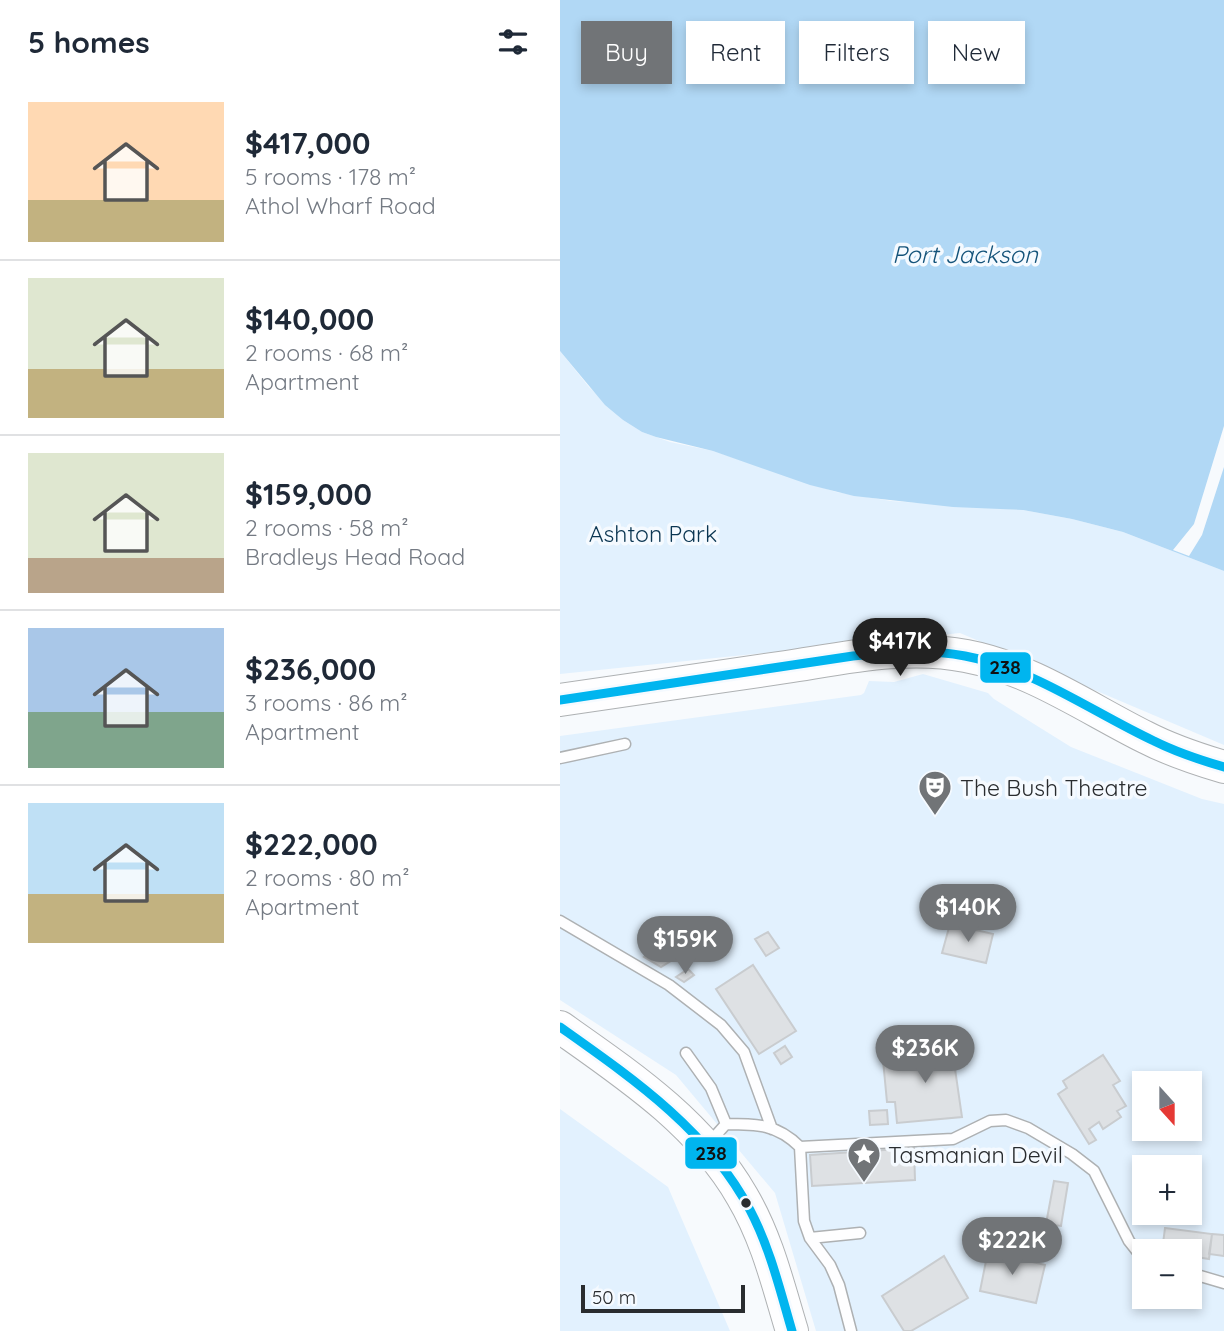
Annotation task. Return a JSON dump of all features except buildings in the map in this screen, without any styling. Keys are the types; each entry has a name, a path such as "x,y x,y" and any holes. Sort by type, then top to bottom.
{"main road":[{"path":"560,700 867,655 934,652 966,656 1002,666 1047,685 1147,738 1191,757 1224,767"},
{"path":"560,1027 652,1094 680,1118 706,1147 742,1196 756,1224 769,1254 792,1331"}],"lane":[{"path":"560,758 625,744"},
{"path":"560,920 669,985 722,1025 744,1052 772,1129"},
{"path":"686,1053 711,1088 726,1124"},
{"path":"800,1147 953,1139 983,1124 1006,1120 1028,1128 1072,1154 1094,1171 1132,1245"},
{"path":"706,1147 726,1124 757,1124 787,1133 800,1147 804,1221 810,1238 830,1265 839,1285 850,1331"},
{"path":"810,1238 860,1233"},
{"path":"1202,1277 1224,1283"}],"green space":[{"name":"Ashton Park","path":"560,351 589,387 623,420 642,432 670,442 713,451 836,492 891,501 1023,510 1072,519 1123,532 1224,571 1224,745 960,633 560,674"},
{"path":"923,674 988,693 1071,747 1202,799 1224,804 1224,1331 816,1331 775,1193 676,1075 560,1000 560,736 861,695 869,681 894,682"},
{"path":"560,1109 668,1187 730,1331 560,1331"}],"water":[{"name":"Port Jackson","path":"560,0 1224,0 1224,571 1123,532 1072,519 1023,510 953,507 854,496 810,485 713,451 656,437 642,432 605,405 560,351"}],"pier":[{"path":"1224,426 1224,467 1202,535 1189,556 1173,550 1194,524"}],"transit line":[{"name":"238","path":"560,700 853,656 937,652 990,662 1015,671 1062,692 1162,745 1224,767"},
{"name":"238","path":"560,1027 641,1086 666,1108 713,1155 733,1181 763,1239 792,1331"}],"place":[{"name":"The Bush Theatre","path":"935,817"},
{"name":"Tasmanian Devil","path":"864,1184"}]}
